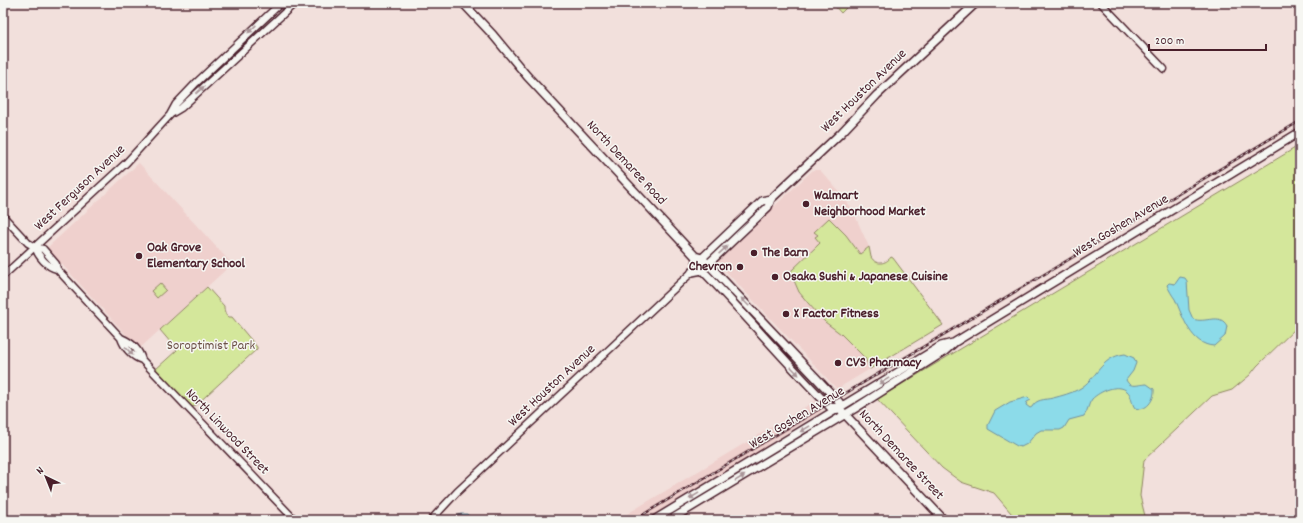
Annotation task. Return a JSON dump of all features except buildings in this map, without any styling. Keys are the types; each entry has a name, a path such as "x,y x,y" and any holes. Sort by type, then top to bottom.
{"main road":[{"name":"North Demaree Road","path":"463,3 493,35 527,76 698,259 702,270 769,342"},
{"name":"West Houston Avenue","path":"702,270 768,207 771,199 841,133 877,95 976,3"},
{"name":"West Goshen Avenue","path":"670,520 845,415 945,351 955,342 1300,132"},
{"name":"West Houston Avenue","path":"692,272 698,259 762,201 771,199"},
{"name":"North Demaree Street","path":"698,259 708,264 839,402 838,408"},
{"path":"692,272 702,270"},
{"path":"744,314 753,317 775,340 781,342"},
{"name":"North Demaree Street","path":"769,342 830,407 838,408 845,415 944,520"},
{"name":"West Goshen Avenue","path":"654,520 941,346 955,342"}],"street":[{"name":"West Ferguson Avenue","path":"3,276 129,160 170,115 176,104 205,74 281,3"},
{"name":"West Ferguson Avenue","path":"170,115 181,108 295,3"},
{"path":"1101,3 1164,69"},
{"name":"North Linwood Street","path":"3,216 28,243 35,247 38,254 52,268 57,269 121,338 128,340 140,354 142,360 295,520"},
{"name":"West Houston Avenue","path":"432,520 457,492 692,272"}],"shaded area":[{"name":"Oak Grove Elementary School","path":"139,163 232,264 139,349 47,248"},
{"path":"813,170 820,170 842,195 852,209 869,247 860,254 846,235 818,235 816,237 821,243 789,273 799,292 808,303 825,322 841,334 865,358 870,369 837,389 716,261"},
{"path":"815,401 821,412 768,444 769,446 738,466 648,520 617,520"}],"green space":[{"path":"832,3 851,3 841,13"},
{"path":"1300,145 1300,324 1257,366 1250,375 1232,390 1212,396 1144,460 1140,496 1146,520 1017,520 994,493 961,482 942,468 877,399"},
{"path":"829,218 846,235 860,254 869,247 871,257 878,263 884,262 891,257 893,258 943,325 870,369 865,358 841,334 825,322 808,303 799,292 792,276 789,273 820,243 815,237 818,235 814,232"},
{"path":"160,283 166,290 157,298 151,291"},
{"name":"Soroptimist Park","path":"207,287 224,306 227,315 232,317 257,347 257,349 195,406 192,407 156,369 177,350 160,330"}],"water":[{"path":"1180,277 1185,278 1187,281 1189,310 1193,319 1216,319 1224,322 1227,326 1225,336 1214,346 1199,341 1185,322 1167,285 1169,283 1175,284"},
{"path":"1125,354 1134,358 1136,363 1133,371 1126,380 1128,383 1132,385 1147,384 1154,389 1153,397 1146,407 1139,409 1135,408 1127,391 1114,388 1100,393 1092,399 1084,416 1069,420 1064,428 1060,430 1041,430 1036,433 1027,444 1021,447 988,429 988,425 995,411 1010,402 1028,397 1031,400 1027,402 1026,405 1030,408 1038,401 1073,392 1085,385 1110,359"},
{"path":"461,514 467,514 473,520 452,520"}],"railway":[{"path":"634,520 1300,121"}],"place":[{"name":"Walmart Neighborhood Market","path":"806,204"},
{"name":"The Barn","path":"754,253"},
{"name":"Oak Grove Elementary School","path":"139,256"},
{"name":"Chevron","path":"740,267"},
{"name":"Osaka Sushi & Japanese Cuisine","path":"775,277"},
{"name":"X Factor Fitness","path":"786,314"},
{"name":"CVS Pharmacy","path":"838,363"}]}
